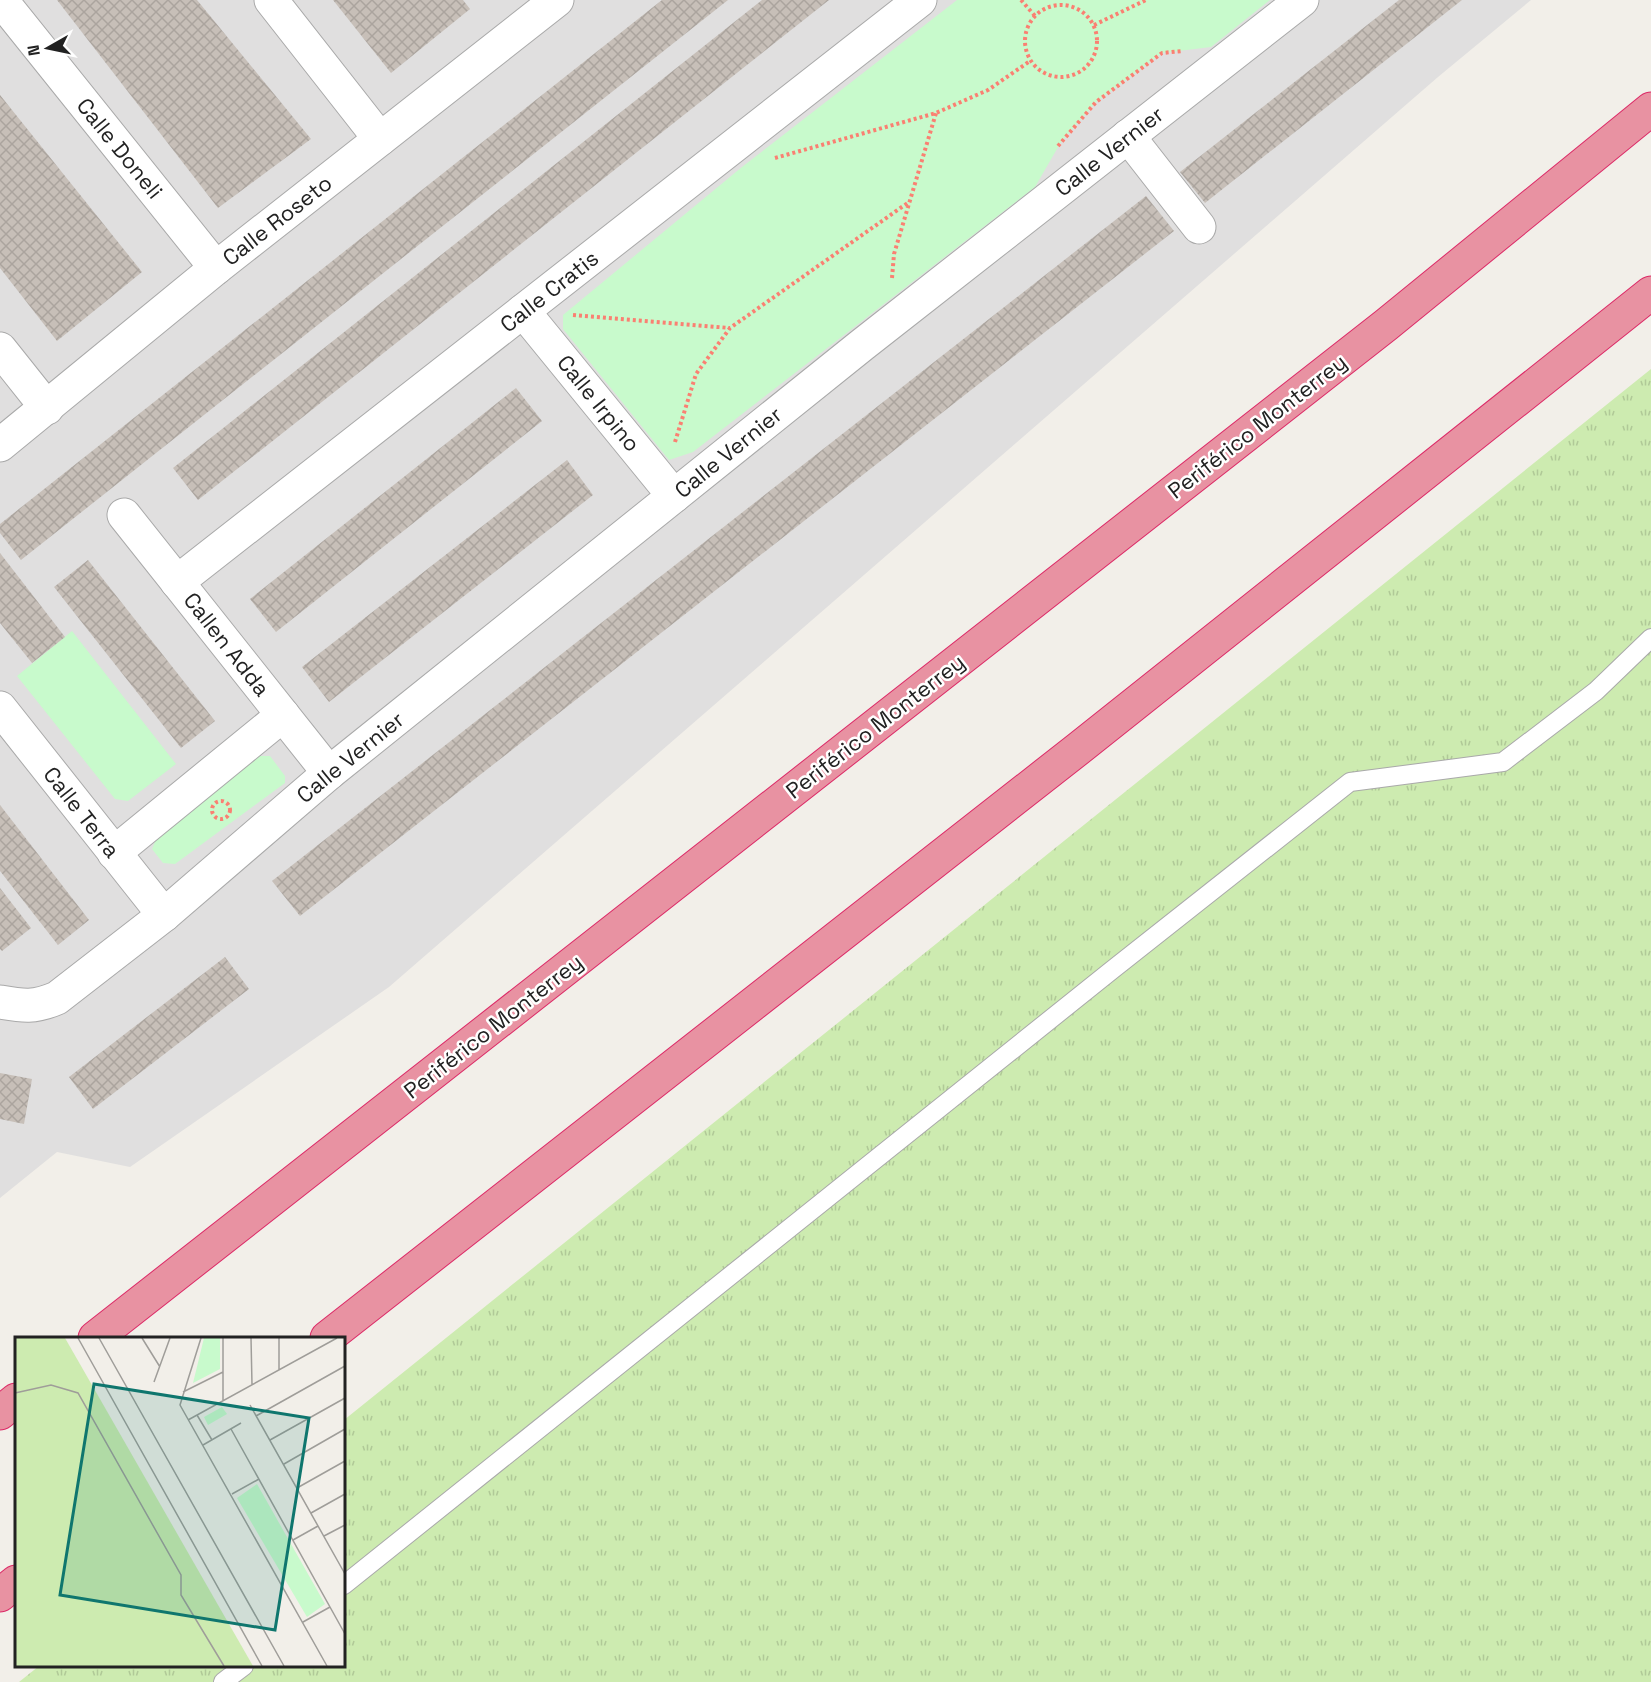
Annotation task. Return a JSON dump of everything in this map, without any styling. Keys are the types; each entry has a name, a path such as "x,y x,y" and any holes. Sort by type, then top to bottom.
{"highway":[{"name":"Periférico Monterrey","path":"96,1337 1377,333 1651,109"},
{"path":"328,1337 1078,749 1651,293"},
{"path":"0,1413 15,1401"},
{"path":"0,1595 15,1583"}],"street":[{"name":"Calle Doneli","path":"1,0 216,268"},
{"path":"271,0 380,139"},
{"name":"Calle Cratis","path":"177,582 920,0"},
{"name":"Calle Vernier","path":"0,1002 24,1006 40,1005 57,998 164,915 329,773 862,345 1302,0"},
{"name":"Calle Roseto","path":"0,445 216,268 550,2"},
{"path":"1128,136 1199,227"},
{"name":"Calle Irpino","path":"523,311 674,496"},
{"path":"0,349 46,408"},
{"name":"Callen Adda","path":"124,515 329,773"},
{"name":"Calle Terra","path":"0,708 164,915"},
{"path":"114,853 283,715"}],"lane":[{"path":"345,1585 1102,977 1350,782 1503,762 1596,691 1651,638"},
{"path":"223,1682 242,1667"}],"path":[{"path":"1021,0 1035,16"},
{"path":"1094,25 1146,0"},
{"path":"1055,5 1067,5 1087,15 1094,25 1097,37 1095,55 1084,70 1074,76 1062,78 1049,76 1039,70 1030,60 1026,49 1028,26 1044,9 1055,5"},
{"path":"1056,151 1061,141 1096,102 1162,53 1191,49"},
{"path":"765,161 936,113 988,90 1030,60"},
{"path":"891,288 894,254 936,113"},
{"path":"672,449 696,374 730,328 909,202"},
{"path":"563,315 730,328"}],"shaded area":[{"path":"0,0 1531,0 1438,77 389,987 130,1167 57,1152 0,1198"}],"green space":[{"path":"957,0 1270,0 1211,47 1162,53 1096,102 1061,142 1035,187 693,452 669,460 563,329 563,315 742,167"},
{"path":"1651,369 1651,1682 19,1682 38,1667 345,1667 345,1419"},
{"path":"72,631 176,764 128,801 115,799 17,676"},
{"path":"259,756 270,756 285,776 285,783 175,864 163,863 152,849 157,837"}],"building":[{"path":"57,0 197,0 311,139 218,208"},
{"path":"333,0 463,0 470,9 391,73"},
{"path":"662,0 728,0 21,560 0,533 0,524"},
{"path":"762,0 829,0 198,500 173,468"},
{"path":"1399,0 1462,0 1205,203 1180,172"},
{"path":"0,95 142,272 57,341 0,268"},
{"path":"1146,196 1174,231 300,916 272,881"},
{"path":"516,388 542,421 276,632 250,599"},
{"path":"567,460 593,495 329,702 302,667"},
{"path":"0,553 65,637 32,663 0,623"},
{"path":"88,560 215,721 181,748 54,587"},
{"path":"0,805 89,920 58,945 0,871"},
{"path":"0,888 31,928 2,951 0,949"},
{"path":"225,957 249,989 93,1109 69,1077"},
{"path":"0,1073 32,1079 24,1124 0,1119"}]}
